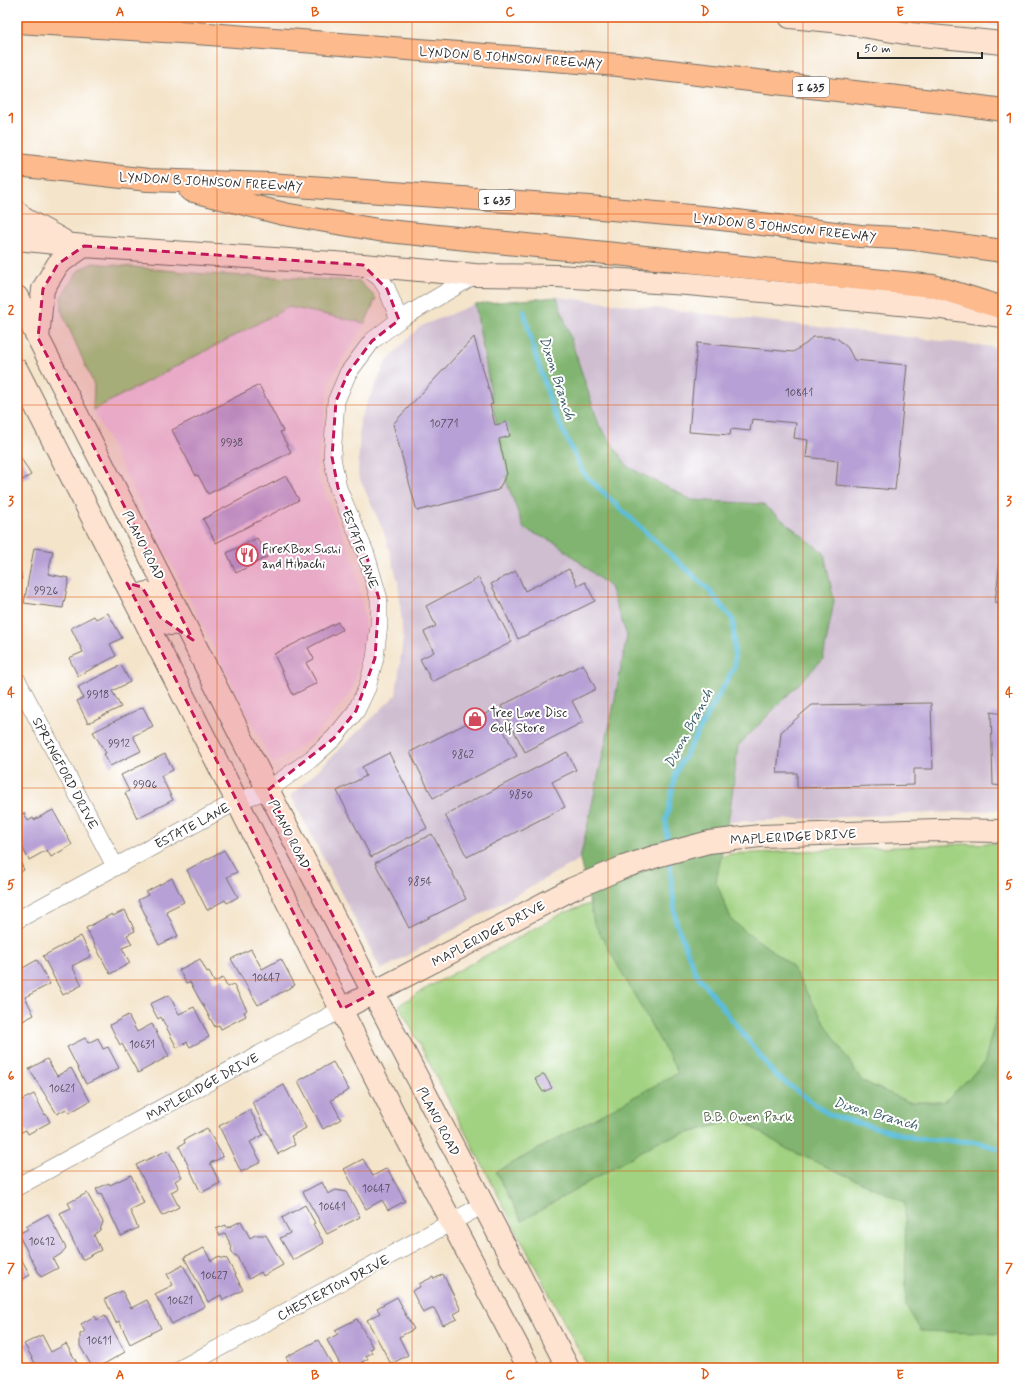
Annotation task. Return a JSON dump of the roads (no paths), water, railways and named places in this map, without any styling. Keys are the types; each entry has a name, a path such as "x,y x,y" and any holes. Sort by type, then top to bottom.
{"highway":[{"name":"LYNDON B JOHNSON FREEWAY","path":"17,22 196,33 618,65 1003,110"},
{"path":"959,104 1003,102"},
{"name":"LYNDON B JOHNSON FREEWAY","path":"17,165 148,180 269,184 589,206 713,218 860,236 914,240 1003,251"},
{"path":"148,180 284,214 378,230 933,286 1003,308"}],"main road":[{"path":"790,17 911,34 1003,43"},
{"path":"17,212 24,219 76,245"},
{"path":"17,239 76,245 364,265 475,275 557,276 688,284 942,308 1003,316"},
{"path":"38,338 43,289 58,264 76,245"},
{"name":"PLANO ROAD","path":"17,297 268,790 568,1368"},
{"path":"17,370 23,396 126,583 394,1114 529,1368"},
{"path":"23,396 59,378"},
{"path":"126,583 136,584 142,587 160,617 170,624 184,623"},
{"name":"MAPLERIDGE DRIVE","path":"342,1009 572,889 624,867 657,856 709,842 760,836 937,830 1003,831"}],"street":[{"path":"364,265 380,278 387,288 399,320"},
{"name":"ESTATE LANE","path":"17,920 237,801 268,790 311,758 334,738 356,711 367,688 375,658 379,625 379,599 366,554 338,488 332,457 336,401 348,373 372,341 399,320 475,275"},
{"name":"SPRINGFORD DRIVE","path":"17,680 115,866"},
{"name":"MAPLERIDGE DRIVE","path":"17,1186 342,1009"},
{"name":"CHESTERTON DRIVE","path":"182,1368 484,1205"}],"waterway":[{"name":"Dixon Branch","path":"524,311 535,354 554,412 584,474 708,589 733,620 735,666 676,772 666,822 668,847"},
{"name":"Dixon Branch","path":"669,857 676,922 695,972 775,1075 830,1115 918,1139 977,1142 1003,1150"}],"place":[{"name":"FireXBox Sushi and Hibachi","path":"247,555"},
{"name":"Tree Love Disc Golf Store","path":"475,719"}],"park label":[{"name":"B.B. Owen Park","path":"748,1116"}]}
